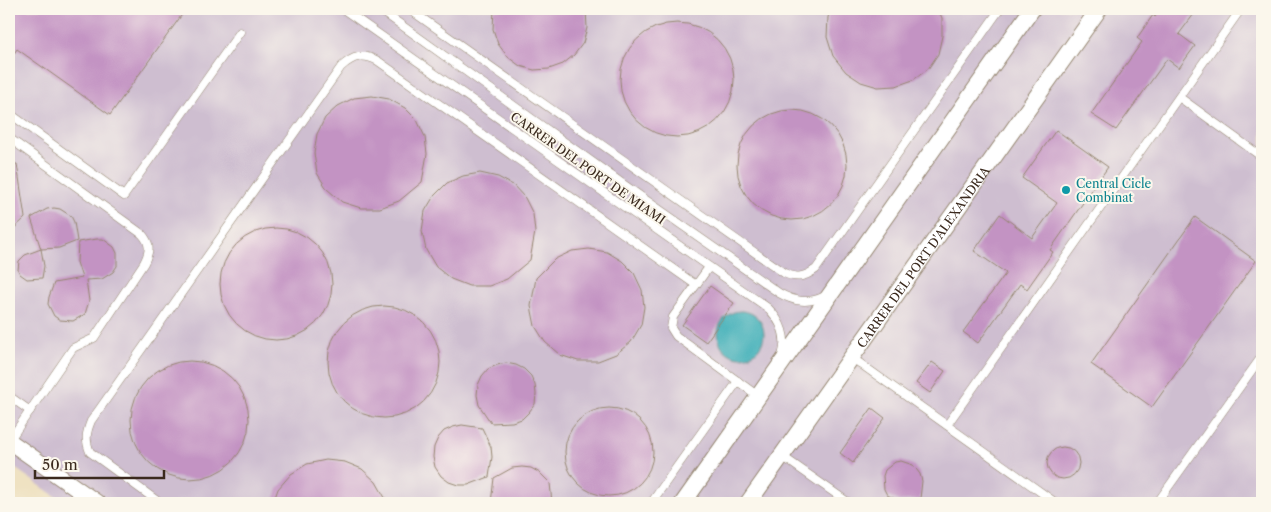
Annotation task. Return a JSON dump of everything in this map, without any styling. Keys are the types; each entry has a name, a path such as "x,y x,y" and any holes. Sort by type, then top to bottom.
{"street":[{"path":"683,503 1032,9"},
{"name":"CARRER DEL PORT D'ALEXANDRIA","path":"748,503 1098,9"},
{"path":"9,441 97,503"}],"lane":[{"name":"CARRER DEL PORT DE MIAMI","path":"343,9 768,308 777,317 784,339 784,352 780,366"},
{"name":"CARRER DEL PORT DE MIAMI","path":"379,9 779,293 789,298 807,302 825,296 836,287"},
{"path":"409,9 784,274 800,277 808,275 816,269 1000,9"},
{"path":"947,425 1241,9"},
{"path":"9,112 124,196 240,32"},
{"path":"160,503 90,452 86,443 91,421 335,75 349,59 369,56 378,61 696,285"},
{"path":"1179,97 1262,156"},
{"path":"9,138 142,234 147,239 150,247 149,254 144,263 94,338 73,348 9,441"},
{"path":"709,267 673,317 671,328 673,332 758,396"},
{"path":"1157,503 1262,356"},
{"path":"851,357 1056,503"},
{"path":"651,503 738,381"},
{"path":"9,396 30,411"},
{"path":"782,456 849,503"}],"shaded area":[{"path":"9,9 1262,9 1262,503 65,503 9,464"}],"water":[{"path":"736,311 746,311 760,321 764,334 760,347 754,353 746,357 736,357 722,347 718,339 718,329 728,315"}],"building":[{"path":"9,9 186,9 110,115 17,49 9,61"},
{"path":"494,9 586,9 587,28 583,43 574,55 563,64 549,69 534,70 520,66 508,57 498,44 493,29"},
{"path":"832,9 938,9 942,18 942,36 938,54 928,69 913,80 896,86 878,87 861,82 846,72 833,56 827,37 828,17"},
{"path":"1160,9 1187,9 1194,14 1179,34 1195,46 1179,68 1167,59 1116,130 1091,114 1142,42 1137,38 1153,15 1155,17"},
{"path":"677,23 699,27 717,40 730,58 734,80 730,102 717,120 699,133 677,137 655,133 637,120 624,102 620,80 624,58 637,40 655,27"},
{"path":"372,96 389,99 405,108 417,120 425,137 427,154 422,182 399,201 380,208 361,208 342,202 327,189 317,173 314,153 317,134 325,118 338,106 354,98"},
{"path":"792,110 813,114 831,126 843,144 847,165 843,186 831,204 813,216 792,220 771,216 753,204 741,186 737,165 741,144 753,126 771,114"},
{"path":"1056,130 1108,167 1050,250 1053,252 1027,289 1020,284 978,343 963,332 1006,273 974,251 1000,214 1032,238 1057,203 1022,178"},
{"path":"9,164 17,164 25,218 9,233"},
{"path":"480,173 498,177 513,185 525,198 533,214 535,232 530,260 507,279 489,286 469,286 451,279 436,267 426,250 422,231 425,211 434,196 447,183 463,176"},
{"path":"54,208 60,209 71,216 74,222 77,241 59,248 41,249 31,218 47,209"},
{"path":"1195,217 1256,261 1152,407 1091,364"},
{"path":"276,228 297,232 316,244 328,263 332,284 328,305 316,324 297,336 276,340 255,336 236,324 224,305 220,284 224,263 236,244 255,232"},
{"path":"103,239 114,247 117,253 117,266 113,272 102,279 86,280 89,301 85,314 73,321 60,320 54,316 48,304 54,283 82,278 77,262 78,242"},
{"path":"41,249 44,266 42,278 27,279 18,270 19,261 25,255"},
{"path":"589,249 607,252 622,261 634,273 642,290 644,307 641,325 631,342 616,354 598,361 578,361 560,355 545,342 535,326 531,306 536,278 555,259 572,251"},
{"path":"710,286 734,303 706,342 682,325"},
{"path":"384,306 405,310 424,322 436,341 440,362 436,383 424,402 405,414 384,418 363,414 344,402 332,383 328,362 332,341 344,322 363,310"},
{"path":"190,361 213,365 232,378 245,397 249,420 245,443 232,462 213,475 190,479 167,475 148,462 135,443 131,420 135,397 148,378 167,365"},
{"path":"932,362 945,371 930,393 916,383"},
{"path":"506,363 524,369 531,376 535,385 535,404 522,419 512,422 491,423 479,405 478,385 488,369"},
{"path":"609,408 626,412 640,421 649,435 653,452 649,469 640,483 626,492 609,496 592,492 578,483 569,469 565,452 569,435 578,421 592,412"},
{"path":"872,408 885,418 853,463 840,453"},
{"path":"462,425 482,428 491,447 492,457 489,477 468,485 458,485 449,482 441,476 435,467 433,457 434,447 444,431"},
{"path":"1063,447 1069,448 1074,452 1078,457 1078,469 1074,474 1069,478 1063,479 1057,478 1052,474 1048,469 1047,463 1048,457 1052,452 1057,448"},
{"path":"326,460 345,462 362,469 376,482 388,503 273,503 278,489 291,474 307,464"},
{"path":"901,461 913,465 920,474 922,481 920,499 899,501 887,495 884,489 883,476 885,470 895,462"},
{"path":"512,468 531,468 540,473 550,483 552,503 491,503 494,478"}],"place":[{"name":"Central Cicle Combinat","path":"1066,190"}]}
